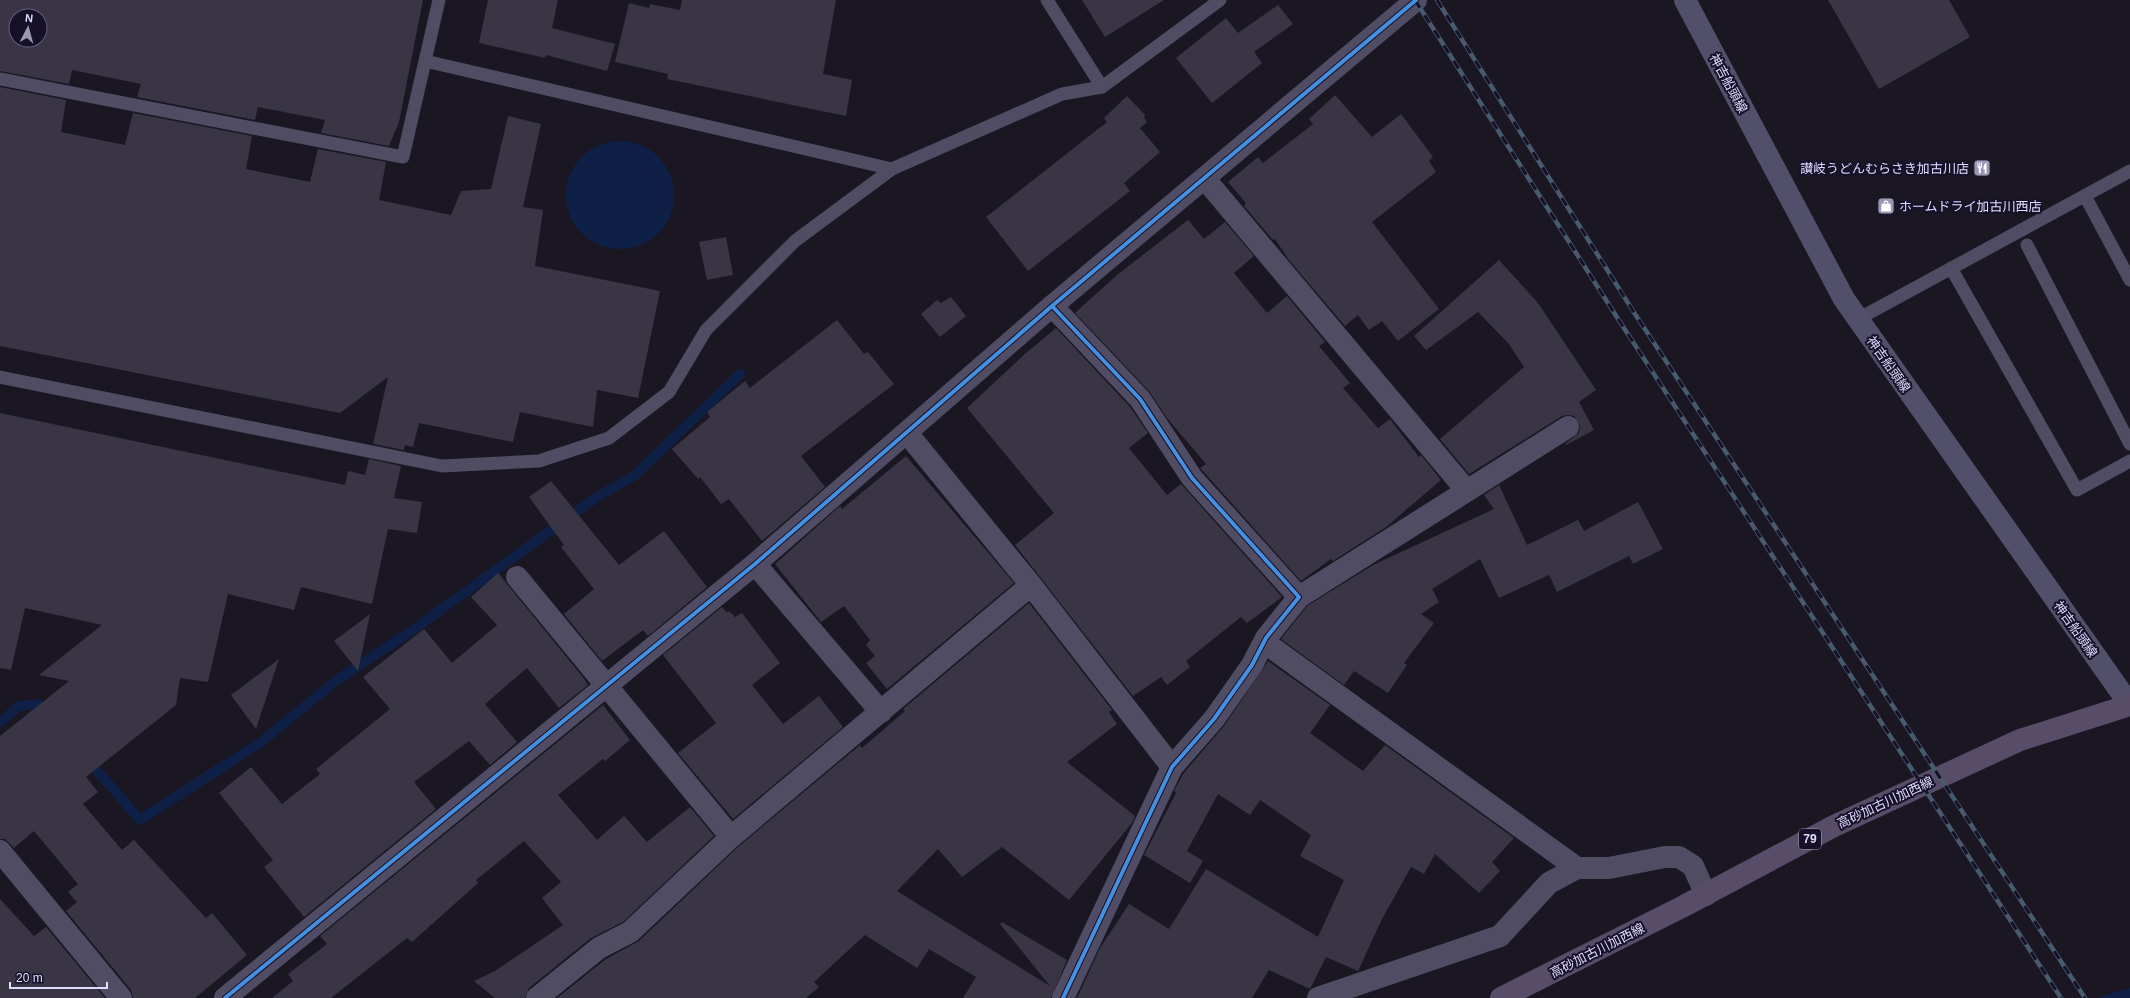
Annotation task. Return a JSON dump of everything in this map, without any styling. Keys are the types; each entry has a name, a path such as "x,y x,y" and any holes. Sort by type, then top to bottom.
{"main road":[{"name":"神吉船頭線","path":"1685,0 1844,299 2130,705"},
{"name":"高砂加古川加西線","path":"1501,998 1706,895 1834,826 2020,740 2130,705"}],"street":[{"path":"225,998 755,564 1052,306 1205,179 1416,0"},
{"path":"1205,179 1467,491"},
{"path":"1052,306 1140,399 1192,478 1299,597"},
{"path":"1063,998 1172,767 1214,718 1252,665 1264,642 1299,597 1568,427"},
{"path":"907,433 1031,585 1172,767"},
{"path":"755,564 881,712"},
{"path":"517,577 606,687 732,837"},
{"path":"537,998 599,948 630,932 732,837 1031,585"},
{"path":"1264,642 1577,868"},
{"path":"0,851 121,998"},
{"path":"1318,998 1500,936 1550,883 1577,868 1609,868 1665,857 1679,857 1693,866 1706,895"}],"lane":[{"path":"0,79 403,157 439,0"},
{"path":"1047,0 1102,87"},
{"path":"0,377 442,466 539,461 609,438 669,392 706,330 796,241 892,169 1062,94 1102,87 1220,0"},
{"path":"425,61 892,169"},
{"path":"1858,319 2130,171"},
{"path":"2085,196 2130,280"},
{"path":"2027,245 2130,444"},
{"path":"1951,268 2077,490 2128,466"}],"water":[{"path":"620,141 641,145 658,157 670,174 674,195 670,216 658,233 641,245 620,249 599,245 582,233 570,216 566,195 570,174 582,157 599,145"},
{"path":"2130,988 2130,998 2096,998"}],"building":[{"path":"0,0 423,0 399,122 389,146 321,133 325,120 258,107 255,120 137,97 141,84 72,70 69,84 0,71"},
{"path":"488,0 558,0 552,28 615,44 607,71 546,55 545,58 479,43"},
{"path":"682,0 836,0 823,74 852,80 846,116 667,79 668,74 615,62 629,3 649,8 650,4 680,10"},
{"path":"1082,0 1164,0 1105,37"},
{"path":"1828,0 1949,0 1970,37 1879,89"},
{"path":"1278,5 1293,24 1254,52 1262,63 1212,103 1176,58 1226,18 1238,33"},
{"path":"0,87 66,100 61,132 125,145 133,113 252,136 246,169 310,182 318,149 386,162 379,200 451,215 461,191 491,189 508,116 541,124 523,207 543,210 535,266 660,291 638,398 597,390 593,427 520,412 513,442 419,423 413,447 405,445 404,450 373,444 388,377 340,413 0,346"},
{"path":"1335,95 1372,137 1401,114 1433,157 1429,161 1436,172 1372,222 1439,309 1398,341 1382,321 1369,330 1358,315 1345,326 1289,260 1275,239 1273,240 1244,206 1246,203 1228,182 1258,157 1263,163 1313,124 1309,119"},
{"path":"1127,96 1145,115 1144,118 1147,122 1140,128 1160,152 1124,183 1130,191 1028,271 986,217 1107,122 1104,118"},
{"path":"1188,220 1204,239 1225,222 1254,256 1234,273 1267,313 1287,296 1325,342 1319,346 1350,383 1343,388 1378,428 1390,419 1419,457 1421,455 1441,480 1386,527 1333,561 1331,559 1301,581 1200,468 1206,464 1167,418 1149,391 1075,313 1117,275"},
{"path":"726,237 733,275 707,280 699,242"},
{"path":"1499,260 1538,303 1596,390 1579,402 1594,430 1566,445 1565,444 1579,433 1580,426 1574,416 1562,416 1469,474 1440,439 1524,367 1509,344 1478,312 1426,350 1414,336"},
{"path":"951,297 966,316 940,337 921,314 937,300 941,303"},
{"path":"837,320 864,354 868,352 894,384 801,456 825,487 762,541 729,499 721,504 700,477 698,479 672,449 710,417 707,412 745,381 750,388"},
{"path":"1056,328 1130,407 1148,433 1129,448 1167,495 1181,484 1282,597 1247,623 1241,617 1186,661 1190,667 1167,685 1161,677 1133,696 1015,545 1054,513 967,408 1026,353"},
{"path":"0,413 345,485 348,471 365,475 369,459 401,466 394,498 422,502 417,533 388,529 372,604 301,587 294,610 228,594 208,682 180,678 176,705 86,777 98,792 83,804 122,850 134,840 206,918 212,913 247,955 195,998 133,998 131,990 66,911 77,902 68,892 78,884 34,831 14,848 5,839 0,839 0,736 69,681 39,675 102,625 25,608 11,670 0,668"},
{"path":"906,456 1014,583 887,689 866,663 875,656 866,645 870,640 844,606 821,622 775,564 840,506 842,509"},
{"path":"551,481 619,565 664,531 707,587 648,636 643,630 602,661 564,614 594,589 561,547 564,545 529,497"},
{"path":"1499,485 1527,545 1578,520 1584,531 1638,502 1663,549 1633,564 1629,556 1557,592 1549,575 1499,598 1480,559 1432,589 1439,602 1421,614 1434,623 1404,663 1407,665 1388,693 1354,671 1344,685 1281,639 1307,606 1373,565 1494,509 1484,495"},
{"path":"498,573 588,685 559,708 527,668 485,704 517,742 490,765 469,741 414,782 436,809 304,917 264,867 273,860 219,793 251,767 282,804 320,774 316,769 390,709 363,677 424,629 452,663 497,625 471,597"},
{"path":"1029,603 1112,710 1109,712 1117,724 1067,762 1135,816 1132,823 1069,900 1002,847 962,877 938,849 897,891 1050,986 1000,924 1002,922 1067,960 1051,998 963,998 976,977 929,949 917,968 865,935 814,982 819,987 806,998 557,998 606,959 639,941 739,846 860,745 862,748 905,711 903,709"},
{"path":"722,607 727,613 729,611 735,617 742,613 780,663 752,685 783,724 819,696 843,727 733,819 678,753 716,723 663,655"},
{"path":"370,614 358,671 334,641"},
{"path":"279,659 256,729 231,695"},
{"path":"1268,661 1330,705 1310,733 1363,771 1385,745 1514,838 1492,862 1500,871 1479,893 1435,854 1424,874 1411,867 1381,921 1358,971 1326,957 1310,989 1269,970 1252,998 1077,998 1100,948 1129,904 1169,929 1206,869 1318,937 1344,880 1300,856 1311,835 1260,800 1250,815 1218,794 1187,851 1203,861 1190,883 1144,855 1176,793 1174,791 1183,774 1224,726"},
{"path":"603,705 630,740 605,761 603,759 558,795 597,840 624,816 647,842 690,807 714,836 623,922 591,938 529,988 525,998 495,998 474,981 495,971 563,925 542,898 561,882 524,841 476,880 478,883 412,942 407,938 331,998 272,998 293,981 288,974 327,944 320,936"},
{"path":"0,899 34,936 46,927 105,998 0,998"}],"waterway":[{"path":"87,759 140,820 261,742 337,680 417,627 600,495 634,476 740,374"},
{"path":"0,722 19,706 39,704 48,714"}],"railway":[{"path":"1415,0 1620,322 2061,998"},
{"path":"1437,0 1635,314 2085,998"}],"cycle path":[{"path":"225,998 755,564 1052,306 1416,0"},
{"path":"1052,306 1140,399 1192,478 1299,597 1266,638 1252,665 1214,719 1172,767 1063,998"}],"place":[{"name":"讃岐うどんむらさき加古川店","path":"1982,168"},
{"name":"ホームドライ加古川西店","path":"1886,206"}]}
